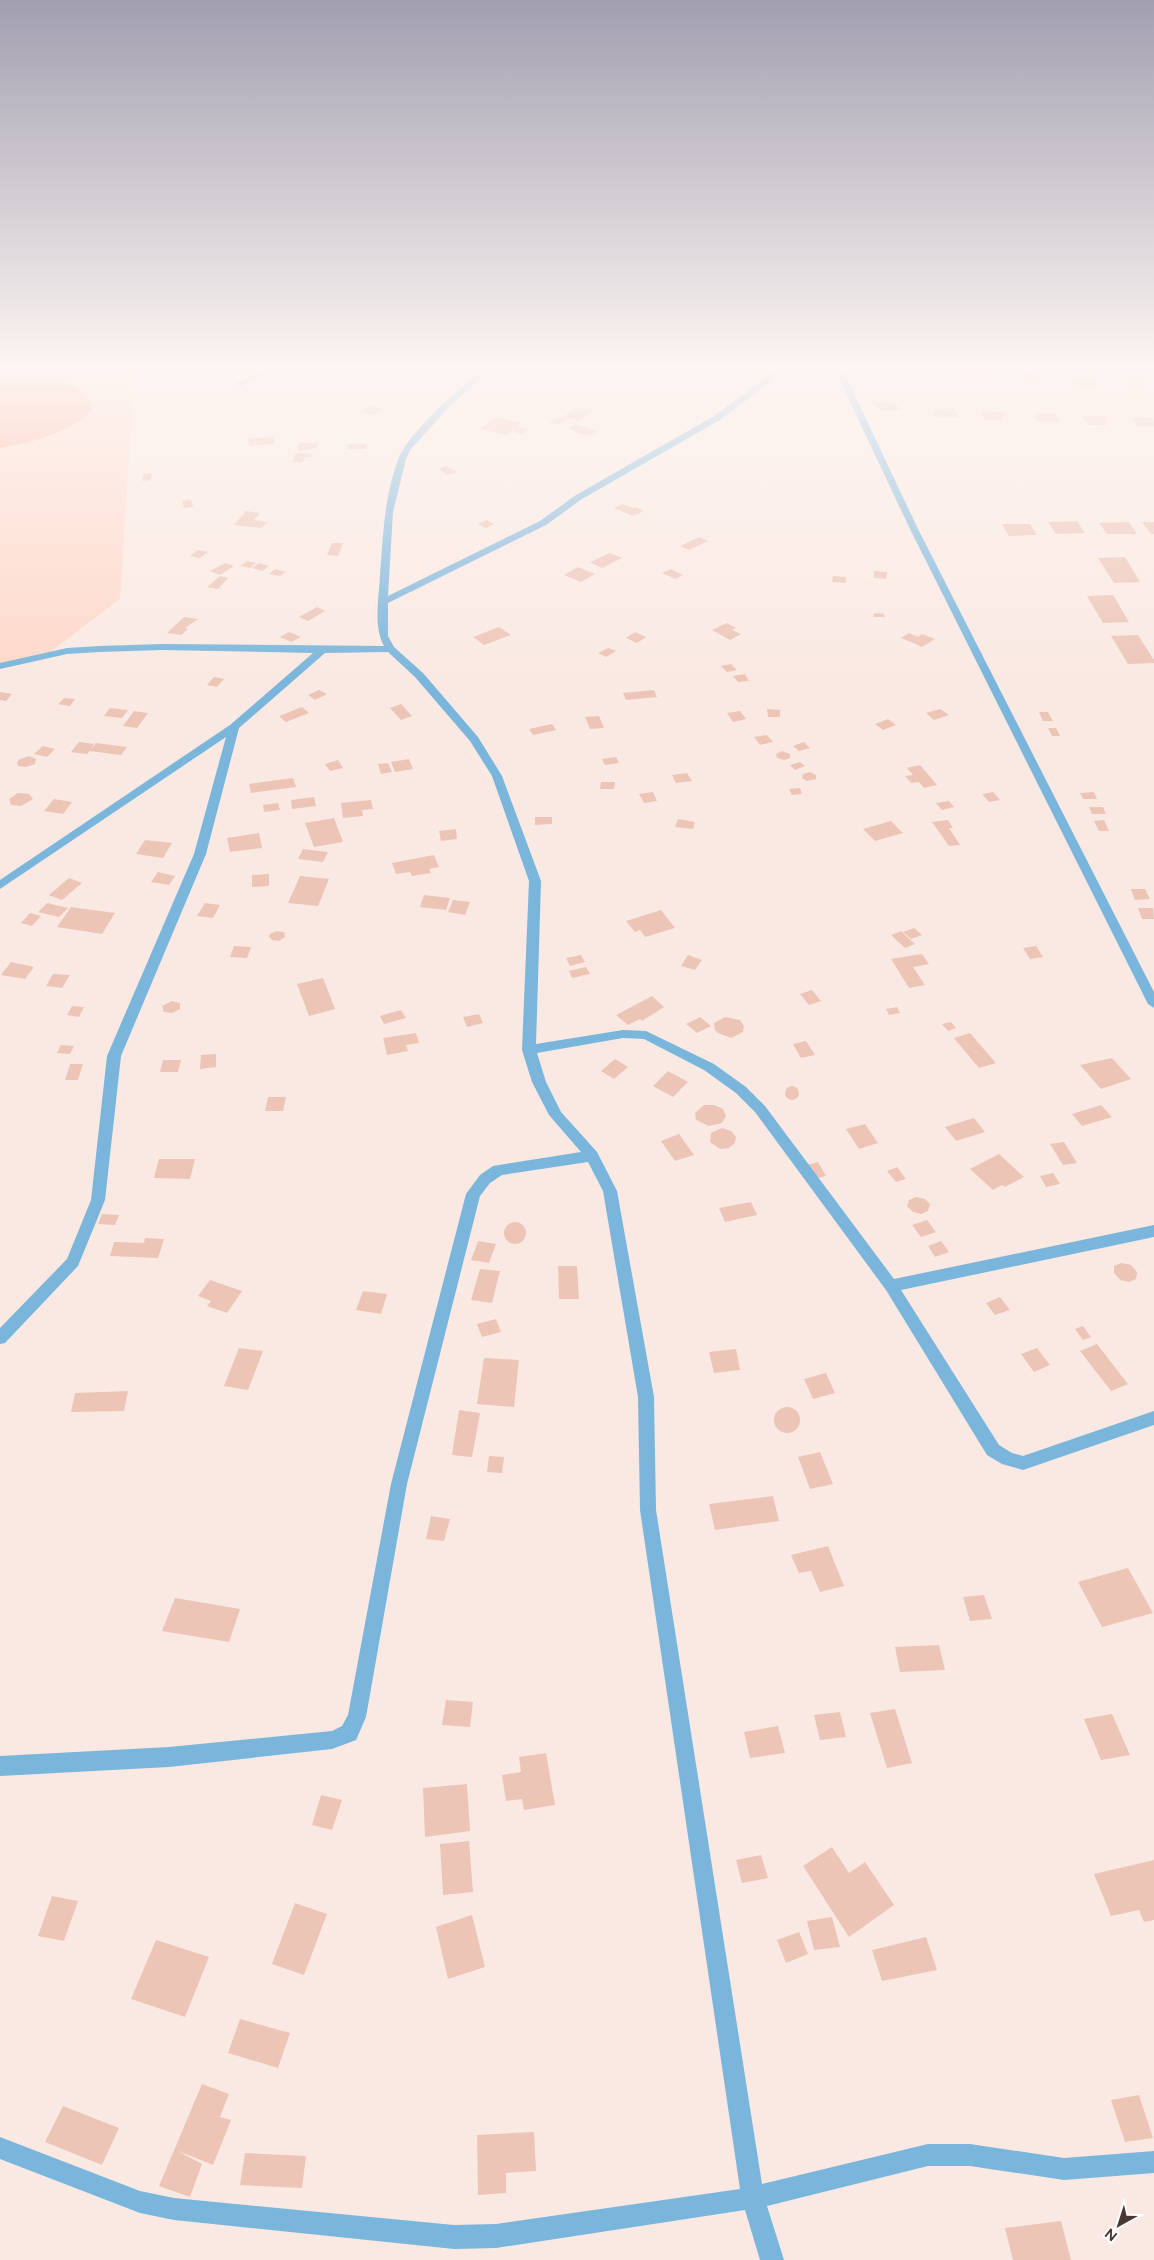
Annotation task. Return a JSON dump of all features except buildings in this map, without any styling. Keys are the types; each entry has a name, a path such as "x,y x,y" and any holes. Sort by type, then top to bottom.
{"street":[{"path":"399,469 389,512 383,602 383,636 390,648 419,675 474,739 497,776 534,881 529,1050 539,1082 556,1115 592,1156 610,1191 646,1397 648,1510 754,2198 772,2260"},
{"path":"383,602 543,523 579,497 627,469"},
{"path":"886,469 914,529 1154,1004"},
{"path":"0,666 67,651 99,649 162,647 322,650 390,648"},
{"path":"0,885 234,728 322,650"},
{"path":"0,676 17,662"},
{"path":"0,1338 74,1262 98,1200 114,1056 200,854 234,728"},
{"path":"529,1050 634,1033 646,1035 709,1067 741,1090 760,1109 891,1286 993,1450 1008,1459 1023,1463 1154,1418"},
{"path":"0,1766 169,1757 332,1740 349,1733 357,1717 399,1484 473,1194 485,1179 498,1170 592,1156"},
{"path":"891,1286 1154,1232"},
{"path":"0,2148 140,2202 174,2209 454,2238 496,2236 754,2198 928,2155 970,2155 1064,2169 1154,2162"}],"shaded area":[{"path":"0,469 128,469 120,599 42,658 0,668"}]}
